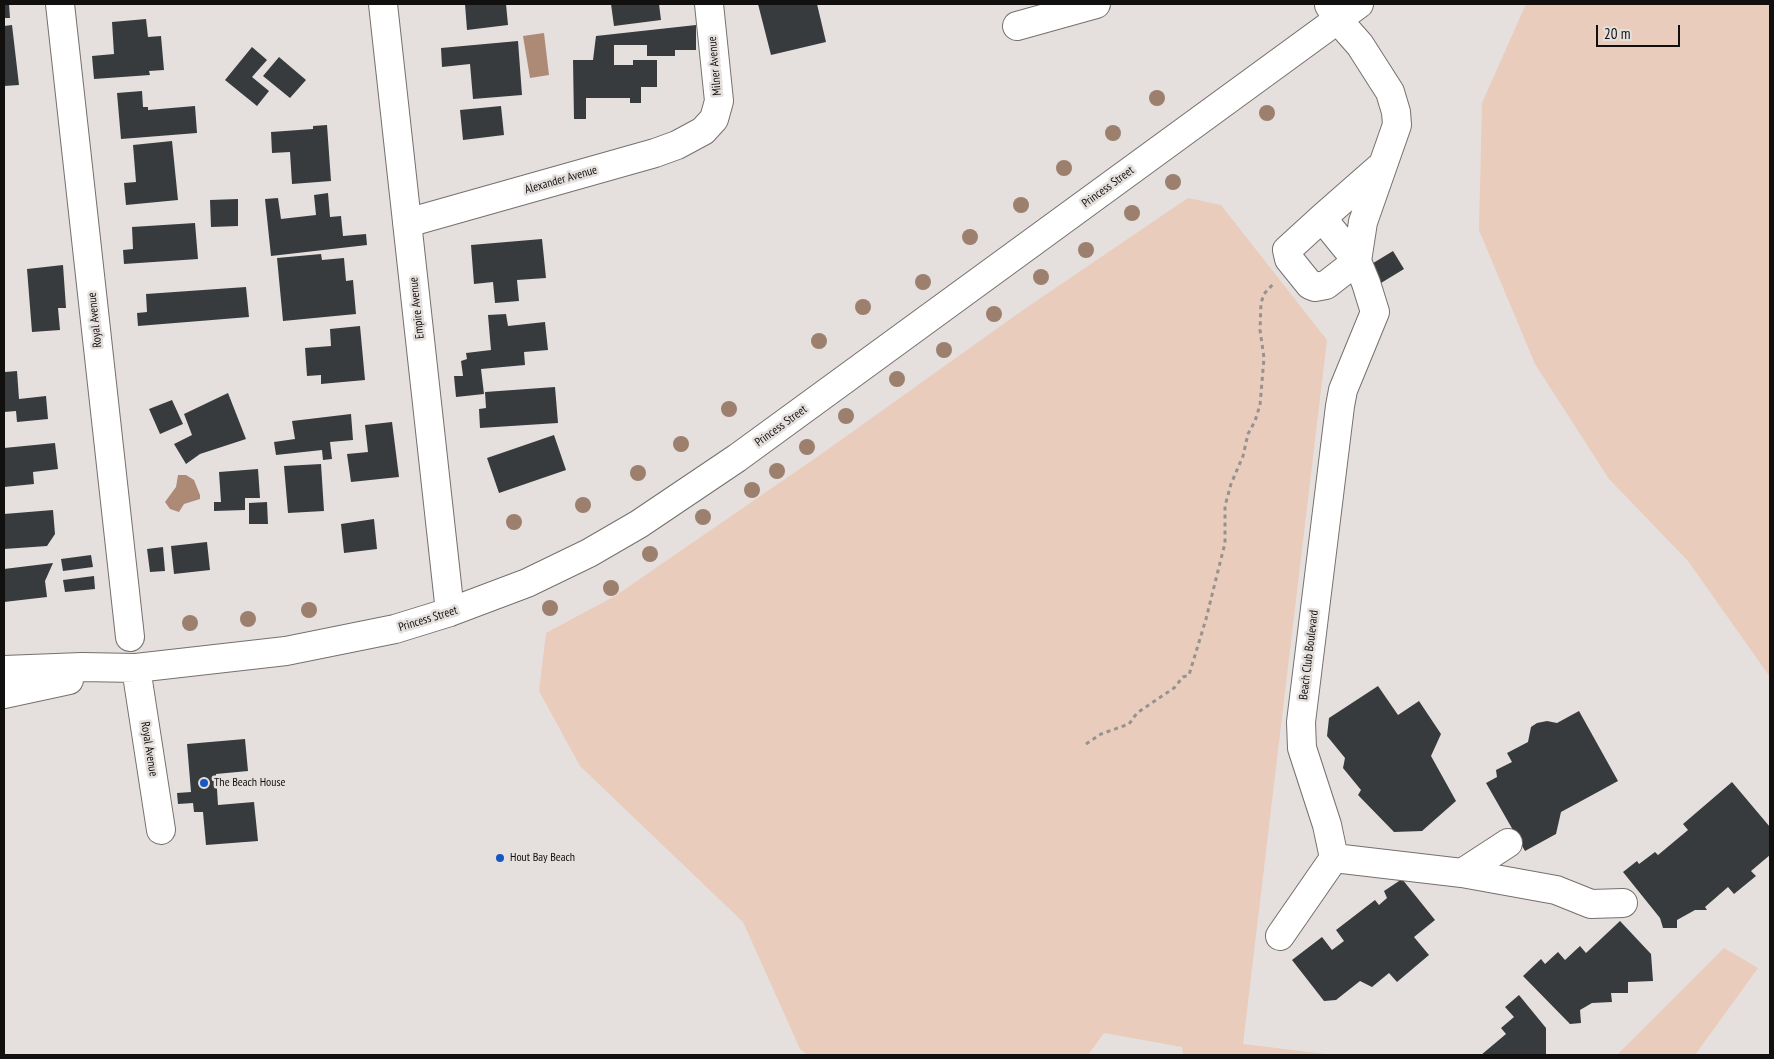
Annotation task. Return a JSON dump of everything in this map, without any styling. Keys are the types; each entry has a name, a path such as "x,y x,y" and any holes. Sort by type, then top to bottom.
{"street":[{"name":"Royal Avenue","path":"60,4 130,637"},
{"name":"Empire Avenue","path":"383,4 450,612"},
{"name":"Milner Avenue","path":"709,4 719,101 714,119 709,126"},
{"path":"1017,26 1096,4"},
{"name":"Princess Street","path":"4,694 129,668 286,651 362,637 450,612 536,579 597,548 677,500 1333,12 1359,4"},
{"path":"1333,12 1360,45 1390,92 1396,112 1397,125 1392,143 1380,168 1363,222 1357,261 1326,284 1315,287 1310,285 1289,259 1287,250 1289,246 1380,168"},
{"name":"Alexander Avenue","path":"408,223 663,150 691,139 709,126"},
{"path":"1322,218 1357,261"},
{"name":"Beach Club Boulevard","path":"1334,858 1328,825 1302,748 1301,722 1340,406 1343,390 1374,312 1366,283 1357,261"},
{"name":"Princess Street","path":"4,670 82,667 129,668"},
{"name":"Royal Avenue","path":"129,668 161,830"},
{"path":"1462,873 1508,842"},
{"path":"1280,936 1334,858 1462,873 1556,890 1591,904 1623,903"}],"path":[{"path":"1086,744 1101,734 1129,724 1138,713 1174,688 1183,677 1189,675 1206,619 1225,543 1227,533 1226,506 1231,484 1243,456 1248,434 1260,405 1264,358 1260,330 1261,303 1264,294 1275,283 1289,259"}],"shaded area":[{"path":"1526,4 1770,4 1770,677 1688,561 1609,479 1535,364 1479,230 1482,103"},
{"path":"544,33 549,75 530,78 523,36"},
{"path":"1188,198 1221,205 1327,340 1243,1044 1334,1055 1183,1055 1182,1047 1104,1033 1088,1055 807,1055 800,1049 743,922 580,766 539,691 546,633 615,596 817,457 1023,310"},
{"path":"178,475 186,475 194,480 200,495 200,499 184,504 179,512 170,509 165,502 176,487"},
{"path":"1724,948 1758,968 1695,1055 1617,1055"}],"building":[{"path":"4,4 9,4 10,18 4,18"},
{"path":"465,4 506,4 508,25 467,30"},
{"path":"611,4 659,4 661,20 614,26"},
{"path":"758,4 817,4 826,42 771,55"},
{"path":"146,19 148,37 161,36 164,70 149,71 150,75 94,79 92,56 114,54 112,22"},
{"path":"12,25 19,85 4,86 4,26"},
{"path":"696,25 696,50 675,50 675,56 647,56 647,45 614,45 614,65 633,65 633,60 657,60 657,87 641,87 641,103 630,103 630,98 586,98 586,119 574,119 573,60 593,60 596,36"},
{"path":"518,41 522,95 473,99 470,64 442,67 441,48"},
{"path":"252,47 267,60 252,77 269,91 257,106 225,80"},
{"path":"279,57 306,80 290,98 263,76"},
{"path":"142,91 143,107 148,107 148,110 195,106 197,133 121,139 117,93"},
{"path":"501,106 504,135 463,140 460,110"},
{"path":"327,125 331,181 292,184 290,152 272,153 271,132 313,129 313,126"},
{"path":"172,141 178,200 126,205 124,183 136,182 133,145"},
{"path":"328,193 330,217 341,216 343,236 366,234 367,245 271,256 265,199 278,198 281,219 316,215 314,195"},
{"path":"238,199 238,226 211,227 210,200"},
{"path":"195,223 198,259 124,264 123,250 133,249 132,227"},
{"path":"542,239 546,278 517,280 519,301 495,303 493,282 474,284 471,245"},
{"path":"1393,251 1404,269 1381,283 1370,265"},
{"path":"321,254 322,260 344,258 346,281 353,280 356,314 283,321 277,258"},
{"path":"63,265 66,308 58,308 60,330 32,332 27,269"},
{"path":"246,287 249,317 138,326 137,313 147,312 146,294"},
{"path":"506,314 508,326 545,322 548,350 524,352 525,365 481,369 484,394 456,397 454,376 463,376 461,361 467,359 466,353 491,350 488,315"},
{"path":"360,326 365,380 321,384 321,375 307,376 305,348 331,346 330,329"},
{"path":"17,371 19,399 46,396 48,419 17,422 16,411 4,412 5,372"},
{"path":"555,387 558,423 480,428 479,409 486,408 485,392"},
{"path":"228,393 246,439 200,454 186,464 174,444 192,435 184,414"},
{"path":"172,400 183,424 160,434 149,409"},
{"path":"351,414 353,440 330,442 332,459 323,460 322,450 276,455 274,442 295,439 292,421"},
{"path":"392,422 399,477 351,482 347,454 368,452 365,425"},
{"path":"554,435 566,470 499,493 487,458"},
{"path":"55,443 58,469 33,472 34,484 4,487 4,448"},
{"path":"321,464 324,511 288,513 284,466"},
{"path":"258,469 260,498 245,498 245,510 214,511 214,502 221,502 219,472"},
{"path":"267,502 268,524 249,524 249,503"},
{"path":"53,510 55,534 47,546 4,549 4,514"},
{"path":"374,519 377,549 344,553 341,524"},
{"path":"207,542 210,570 174,574 171,546"},
{"path":"163,547 165,571 150,572 147,549"},
{"path":"91,555 93,567 63,571 61,559"},
{"path":"53,563 45,581 47,597 4,602 4,569"},
{"path":"94,576 95,589 65,592 63,580"},
{"path":"1378,686 1398,715 1419,701 1441,734 1431,756 1456,801 1422,831 1394,832 1358,795 1361,790 1343,768 1345,758 1327,736 1329,718"},
{"path":"1579,711 1618,781 1561,812 1556,834 1525,851 1486,783 1497,777 1496,770 1512,762 1507,753 1528,742 1531,727 1537,723 1547,721 1557,723"},
{"name":"The Beach House","path":"245,739 248,771 216,774 218,805 254,802 258,841 206,845 203,812 194,812 193,803 178,804 177,793 191,792 187,744"},
{"path":"1732,782 1770,827 1770,855 1751,871 1756,876 1734,894 1728,887 1705,907 1707,910 1695,910 1677,920 1677,928 1663,928 1660,918 1623,872 1637,861 1639,864 1655,852 1658,855 1688,830 1683,824"},
{"path":"1402,879 1435,920 1414,937 1429,955 1397,982 1389,973 1372,987 1360,981 1336,1000 1324,1001 1292,960 1322,937 1332,950 1344,941 1336,930 1375,900 1379,905 1387,898 1384,891"},
{"path":"1620,921 1651,954 1653,981 1628,982 1628,993 1611,993 1612,1002 1592,1003 1580,1010 1581,1023 1570,1024 1523,976 1541,959 1545,964 1558,952 1565,960 1580,946 1586,953"},
{"path":"1519,995 1546,1028 1546,1054 1481,1055 1506,1034 1501,1028 1514,1017 1505,1007"}],"place":[{"name":"The Beach House","path":"204,783"},
{"name":"Hout Bay Beach","path":"500,858"}]}
